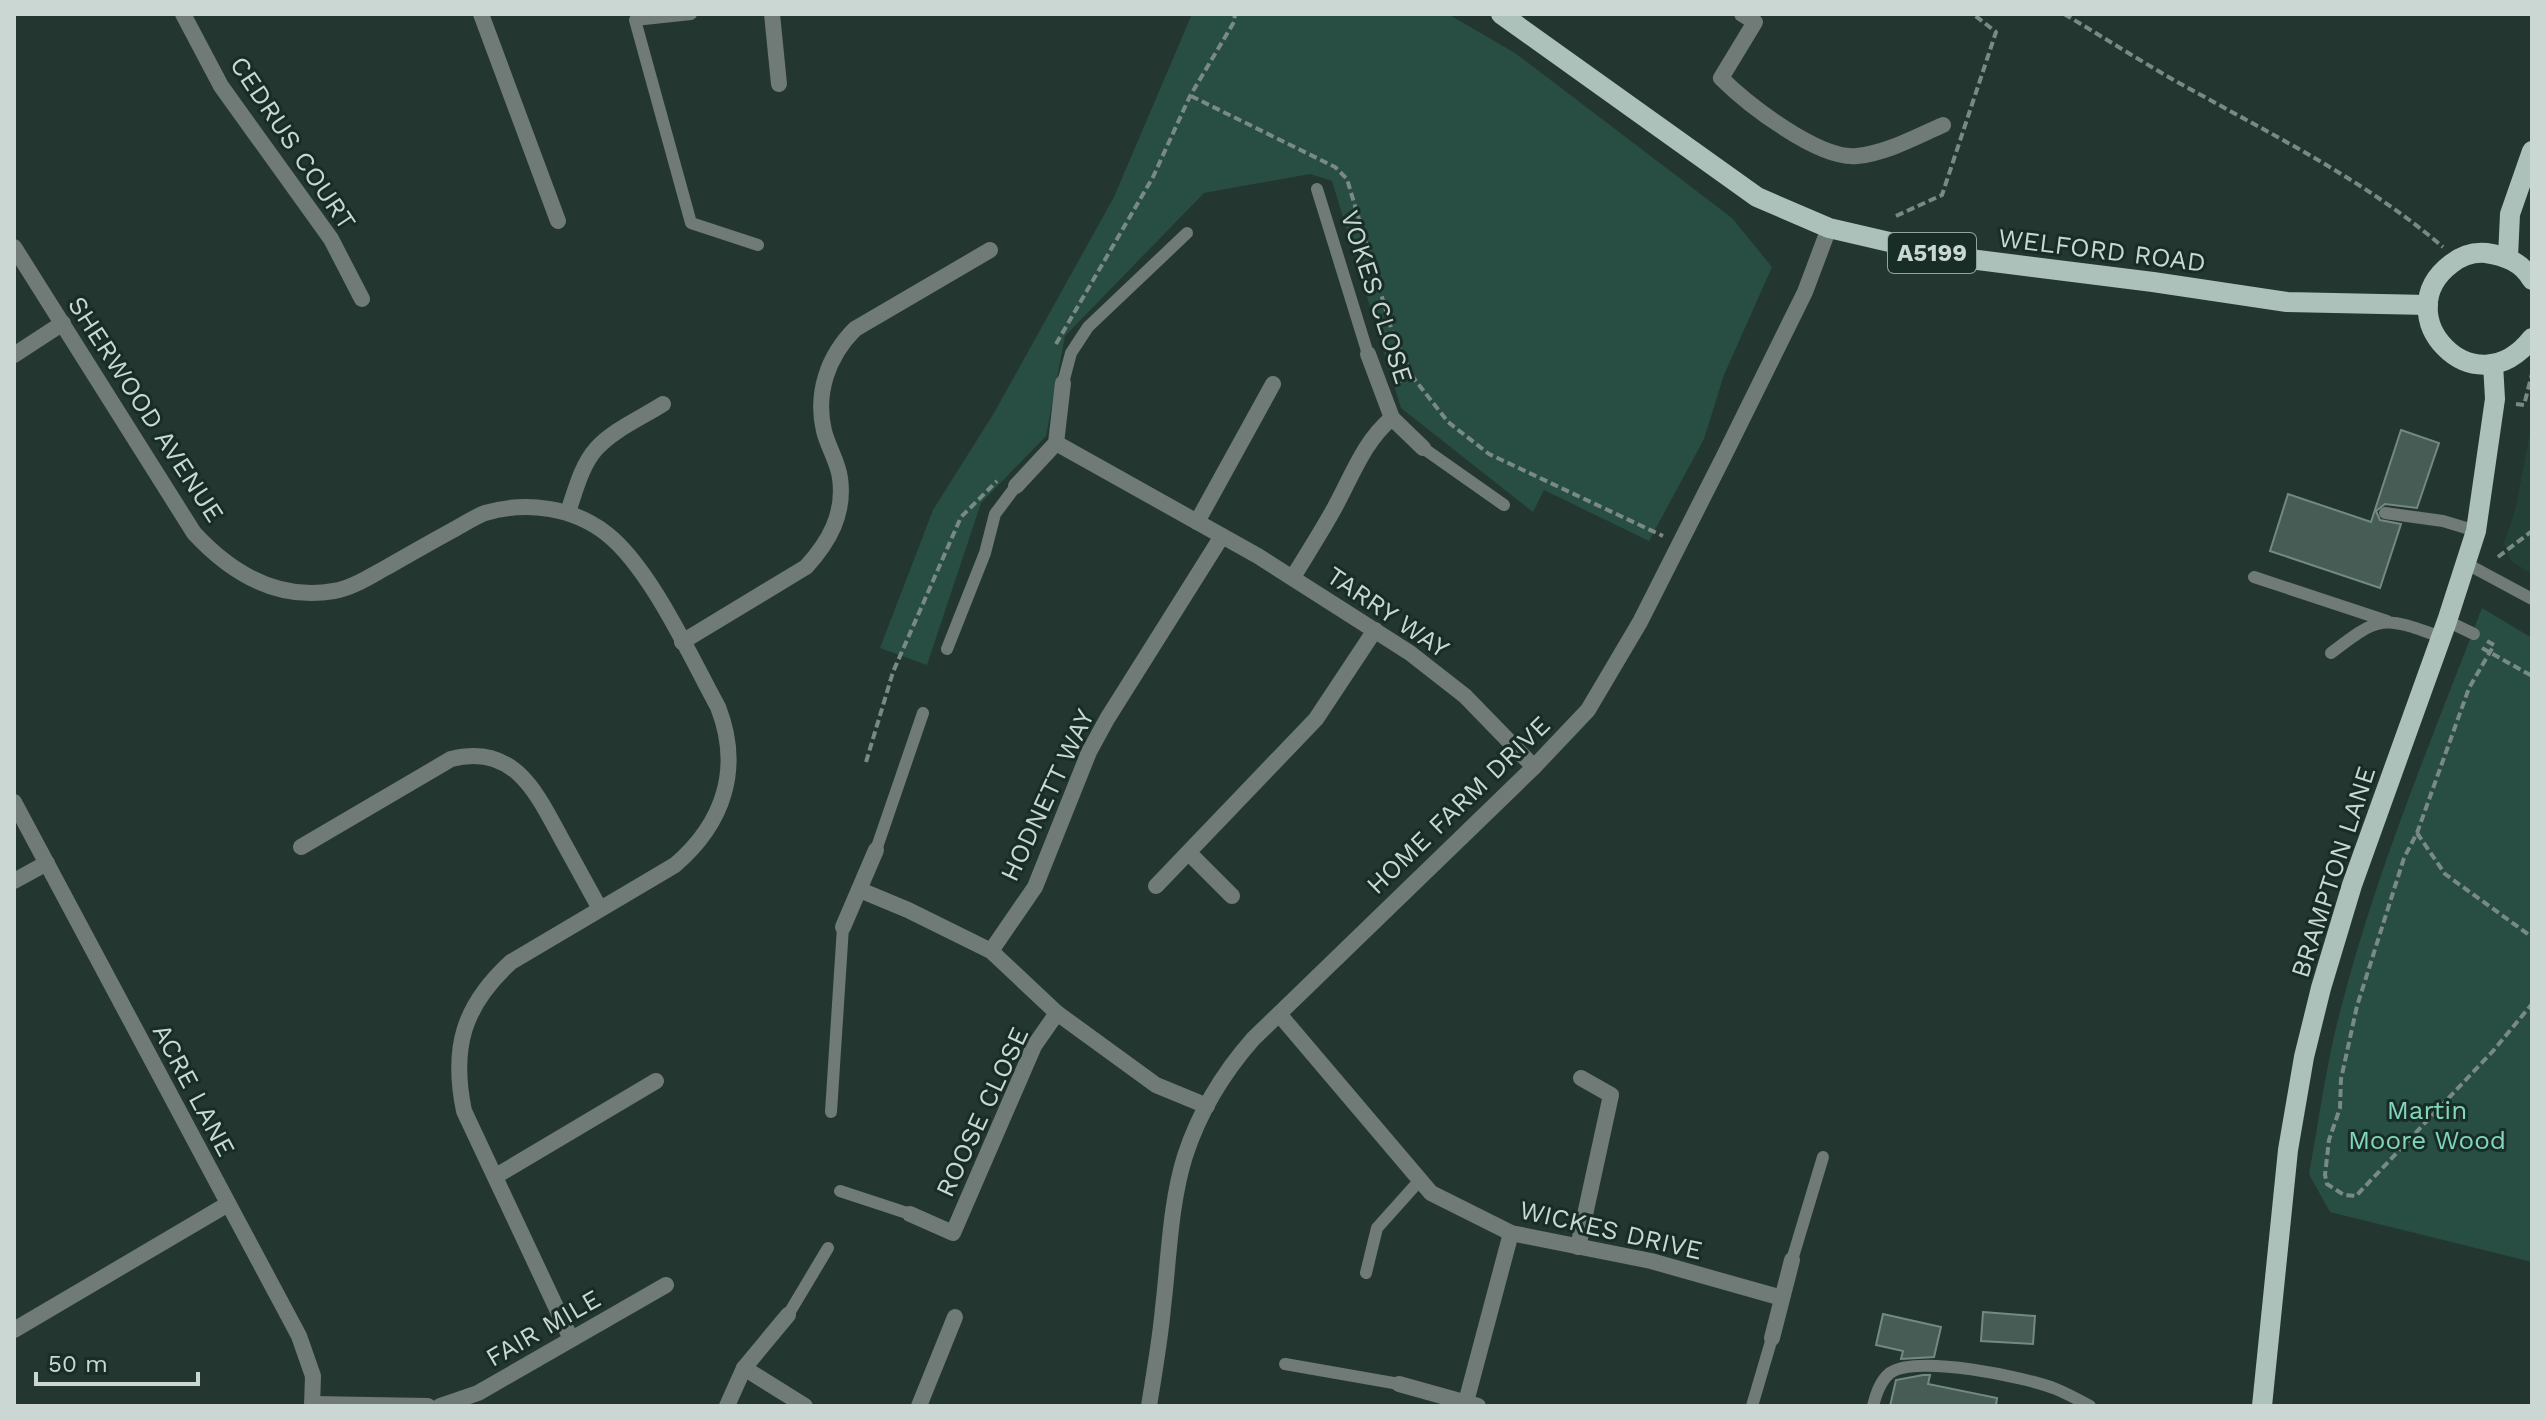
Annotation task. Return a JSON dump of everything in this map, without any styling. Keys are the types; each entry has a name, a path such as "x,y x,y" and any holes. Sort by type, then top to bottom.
{"main road":[{"name":"WELFORD ROAD","path":"1501,14 1757,197 1829,228 1954,257 2287,302 2428,305"},
{"path":"2508,257 2510,214 2532,151"},
{"path":"2481,253 2510,214"},
{"path":"2532,280 2508,257 2481,253 2456,260 2445,269 2436,279 2428,305 2433,332 2449,353 2473,364 2493,364 2513,357 2532,338"},
{"name":"BRAMPTON LANE","path":"2262,1406 2288,1150 2304,1057 2348,898 2476,531 2495,399 2493,364"}],"street":[{"name":"CEDRUS COURT","path":"183,14 227,96 331,239 362,299"},
{"path":"481,14 558,221"},
{"path":"772,14 779,84"},
{"path":"1752,17 1721,78 1762,114 1833,154 1854,156 1882,151 1943,125"},
{"name":"HOME FARM DRIVE","path":"1149,1406 1163,1313 1172,1218 1185,1156 1207,1106 1235,1059 1534,767 1588,710 1640,622 1805,292 1829,228"},
{"name":"SHERWOOD AVENUE","path":"14,247 194,533 213,554 236,572 287,591 337,591 482,514 510,508 568,512 606,533 628,553 718,707 728,732 727,781 721,805 709,827 683,858 511,962 474,1004 463,1031 457,1060 464,1111 571,1339"},
{"path":"682,642 806,567 835,527 841,504 840,477 824,430 821,407 824,383 840,344 855,329 990,250"},
{"path":"14,355 63,323"},
{"name":"VOKES CLOSE","path":"1368,354 1392,418 1423,448"},
{"path":"1016,486 1056,443 1063,383"},
{"path":"1197,522 1273,384"},
{"path":"568,512 583,469 594,451 610,437 663,404"},
{"name":"VOKES CLOSE","path":"1293,577 1335,507 1363,452 1378,430 1392,418"},
{"name":"TARRY WAY","path":"1056,443 1293,577 1440,674 1534,767"},
{"name":"HODNETT WAY","path":"991,951 1035,887 1089,752 1107,719 1222,536"},
{"path":"1156,886 1316,719 1375,630"},
{"path":"301,847 451,759 482,756 502,762 527,780 600,909"},
{"name":"ACRE LANE","path":"14,802 299,1336 313,1376 312,1405"},
{"path":"843,927 876,850"},
{"path":"1189,853 1232,896"},
{"path":"14,881 47,863"},
{"path":"860,890 991,951 1057,1013 1156,1085 1207,1106"},
{"name":"ROOSE CLOSE","path":"910,1214 953,1233 1034,1046 1057,1013"},
{"name":"WICKES DRIVE","path":"1279,1014 1431,1193 1511,1233 1651,1261 1782,1298"},
{"path":"1578,1247 1611,1095 1581,1078"},
{"path":"496,1176 656,1081"},
{"path":"14,1330 228,1204"},
{"path":"1399,1384 1472,1404 1511,1233"},
{"path":"1772,1338 1792,1260"},
{"name":"FAIR MILE","path":"440,1406 478,1393 666,1285"},
{"path":"727,1406 744,1368 788,1315"},
{"path":"919,1406 955,1317"},
{"path":"744,1368 805,1406"},
{"path":"312,1405 428,1406"}],"lane":[{"path":"691,14 635,20 691,223 758,245"},
{"name":"VOKES CLOSE","path":"1317,189 1368,354"},
{"path":"1063,383 1071,353 1088,327 1187,233"},
{"name":"VOKES CLOSE","path":"1423,448 1504,505"},
{"path":"947,649 985,553 995,514 1016,486"},
{"path":"2385,513 2443,521 2476,531"},
{"path":"2467,564 2532,599"},
{"path":"2254,577 2387,621 2444,629 2477,641"},
{"path":"2331,653 2376,622 2387,621"},
{"path":"876,850 923,713"},
{"path":"831,1112 843,927"},
{"path":"1792,1260 1823,1157"},
{"path":"1366,1273 1377,1228 1420,1180"},
{"path":"840,1191 910,1214"},
{"path":"788,1315 828,1248"},
{"path":"1752,1406 1772,1338"},
{"path":"1285,1364 1399,1384"},
{"path":"1873,1406 1881,1383 1891,1372 1913,1365 1936,1365 2019,1378 2056,1389 2090,1406"}],"path":[{"path":"2064,14 2198,94 2325,162 2379,197 2447,250"},
{"path":"1190,96 1335,167 1347,179 1392,331 1412,376 1448,422 1489,454 1679,544"},
{"path":"2524,405 2532,374"},
{"path":"2498,557 2532,531"},
{"path":"2477,641 2494,645 2469,688 2417,833 2404,858 2357,1006 2341,1079 2340,1108 2329,1140 2325,1175 2327,1184 2344,1195 2356,1196 2493,1051 2532,1004"},
{"path":"2477,641 2532,676"},
{"path":"2417,833 2445,874 2532,937"}],"shaded area":[{"path":"2532,423 2532,574 2511,561 2504,543 2515,511"}],"green space":[{"path":"1192,14 1448,14 1515,53 1732,218 1772,267 1724,375 1704,439 1649,541 1544,490 1533,512 1401,408 1332,181 1310,174 1204,193 1065,336 1046,436 981,503 927,665 880,648 933,510 994,413 1114,197"},
{"name":"Martin Moore Wood","path":"2482,608 2532,638 2532,1262 2330,1212 2309,1174 2331,1052 2354,960 2405,808"}],"building":[{"path":"2401,430 2439,443 2417,508 2385,504 2376,511 2380,520 2401,524 2380,588 2270,551 2288,494 2371,522"},
{"path":"1983,1312 2035,1316 2033,1344 1981,1341"},
{"path":"1883,1314 1941,1327 1934,1357 1901,1359 1903,1351 1876,1345"},
{"path":"1930,1375 1928,1384 1997,1398 1996,1406 1890,1406 1896,1380"}]}
